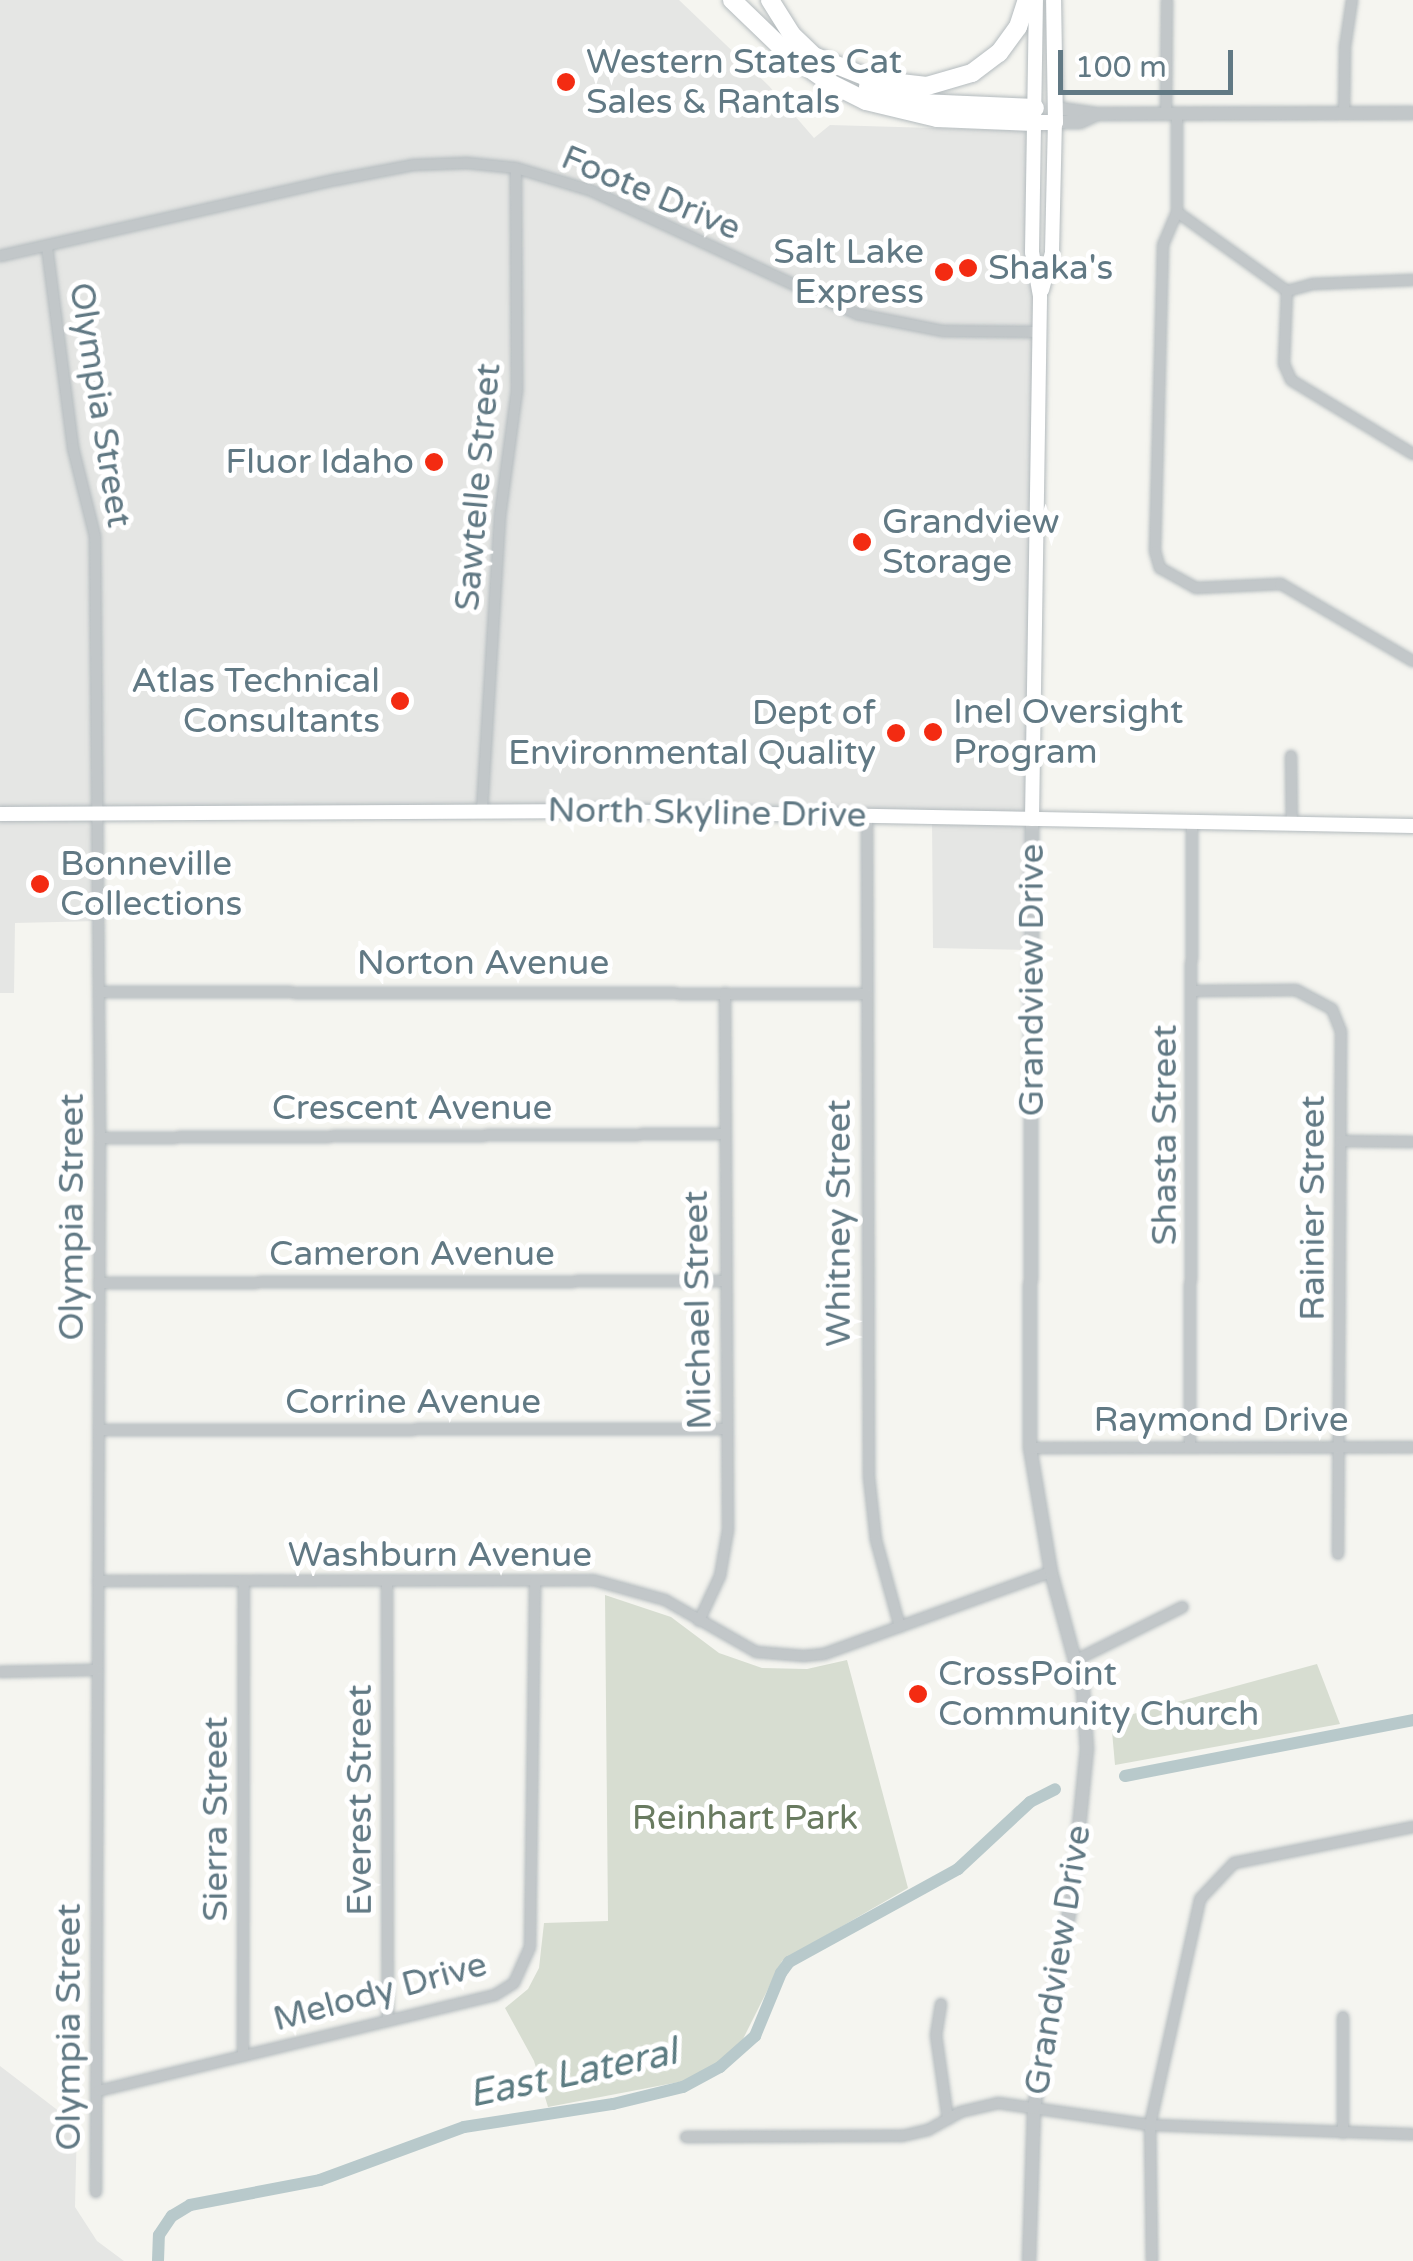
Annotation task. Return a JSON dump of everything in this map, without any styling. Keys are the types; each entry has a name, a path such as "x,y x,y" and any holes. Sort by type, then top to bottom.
{"highway":[{"path":"732,0 786,52 830,83 866,101 937,118 1055,115"},
{"path":"770,0 792,35 814,56 851,79 921,102 1035,115"},
{"path":"814,56 874,80 915,85 949,82 972,73 999,53 1018,26 1026,0"},
{"name":"Grandview Drive","path":"1053,0 1055,115"}],"main road":[{"name":"Grandview Drive","path":"1032,820 1040,332 1040,296 1032,252 1036,0"},
{"name":"Grandview Drive","path":"1040,296 1052,252 1055,115"},
{"name":"North Skyline Drive","path":"0,814 482,810 1413,826"}],"street":[{"path":"1167,0 1177,212 1163,245 1155,551 1160,568 1196,588 1281,584 1413,662"},
{"path":"1344,113 1345,46 1352,0"},
{"path":"1055,115 1080,122 1097,114 1413,113"},
{"name":"Foote Drive","path":"0,256 413,165 467,163 516,168 592,191 857,314 943,330 1040,332"},
{"name":"Sawtelle Street","path":"482,810 500,516 517,390 516,168"},
{"path":"1177,212 1287,291"},
{"name":"Olympia Street","path":"48,247 73,448 94,536 100,992 96,2192"},
{"path":"1287,291 1313,284 1413,280"},
{"path":"1287,291 1284,364 1292,380 1413,454"},
{"path":"1291,756 1292,826"},
{"name":"Whitney Street","path":"867,816 869,1478 876,1540 900,1627"},
{"name":"Grandview Drive","path":"1029,2261 1034,2108 1072,1896 1087,1740 1076,1660 1034,1494 1030,1448 1032,820"},
{"name":"Shasta Street","path":"1190,1446 1192,823"},
{"name":"Rainier Street","path":"1193,991 1296,990 1332,1009 1341,1031 1338,1554"},
{"name":"Norton Avenue","path":"100,992 867,994"},
{"name":"Michael Street","path":"699,1621 720,1576 727,1550 723,1134 726,993"},
{"name":"Crescent Avenue","path":"100,1138 723,1134"},
{"path":"1342,1141 1413,1142"},
{"name":"Cameron Avenue","path":"98,1283 726,1281"},
{"name":"Corrine Avenue","path":"99,1430 727,1428"},
{"name":"Raymond Drive","path":"1030,1448 1413,1448"},
{"name":"Washburn Avenue","path":"98,1581 593,1580 665,1600 734,1643 782,1656 824,1654 1051,1572"},
{"name":"Sierra Street","path":"243,2056 244,1581"},
{"name":"Everest Street","path":"387,1581 388,2019"},
{"name":"Melody Drive","path":"98,2091 505,1991 527,1962 533,1876 535,1581"},
{"path":"1076,1660 1183,1607"},
{"path":"0,1672 98,1670"},
{"path":"1152,2261 1150,2125 1200,1898 1234,1862 1413,1827"},
{"path":"941,2004 936,2036 948,2119"},
{"path":"1343,2134 1344,2017"},
{"path":"686,2137 902,2136 978,2106 1034,2108 1150,2125 1413,2134"}],"shaded area":[{"path":"0,0 679,0 769,86 814,138 830,125 1034,131 1040,296 1032,950 933,948 932,818 99,813 99,921 15,923 14,993 0,993"},
{"path":"0,2066 77,2125 75,2207 97,2241 124,2261 0,2261"}],"green space":[{"name":"Reinhart Park","path":"605,1595 671,1617 719,1653 762,1668 807,1669 847,1660 908,1888 782,1961 740,2045 700,2078 548,2107 534,2061 505,2008 528,1989 539,1968 544,1923 608,1921"},
{"path":"1317,1664 1340,1724 1115,1765 1111,1720"}],"waterway":[{"name":"East Lateral","path":"1125,1776 1413,1720"},
{"name":"East Lateral","path":"158,2261 159,2235 172,2216 190,2205 320,2180 464,2127 613,2104 683,2087 720,2067 755,2036 789,1962 958,1869 1030,1802 1055,1789"}],"place":[{"name":"Western States Cat Sales & Rantals","path":"566,82"},
{"name":"Shaka's","path":"968,268"},
{"name":"Salt Lake Express","path":"944,272"},
{"name":"Fluor Idaho","path":"434,462"},
{"name":"Grandview Storage","path":"862,542"},
{"name":"Atlas Technical Consultants","path":"400,701"},
{"name":"Inel Oversight Program","path":"933,732"},
{"name":"Dept of Environmental Quality","path":"896,733"},
{"name":"Bonneville Collections","path":"40,884"},
{"name":"CrossPoint Community Church","path":"918,1694"}]}
